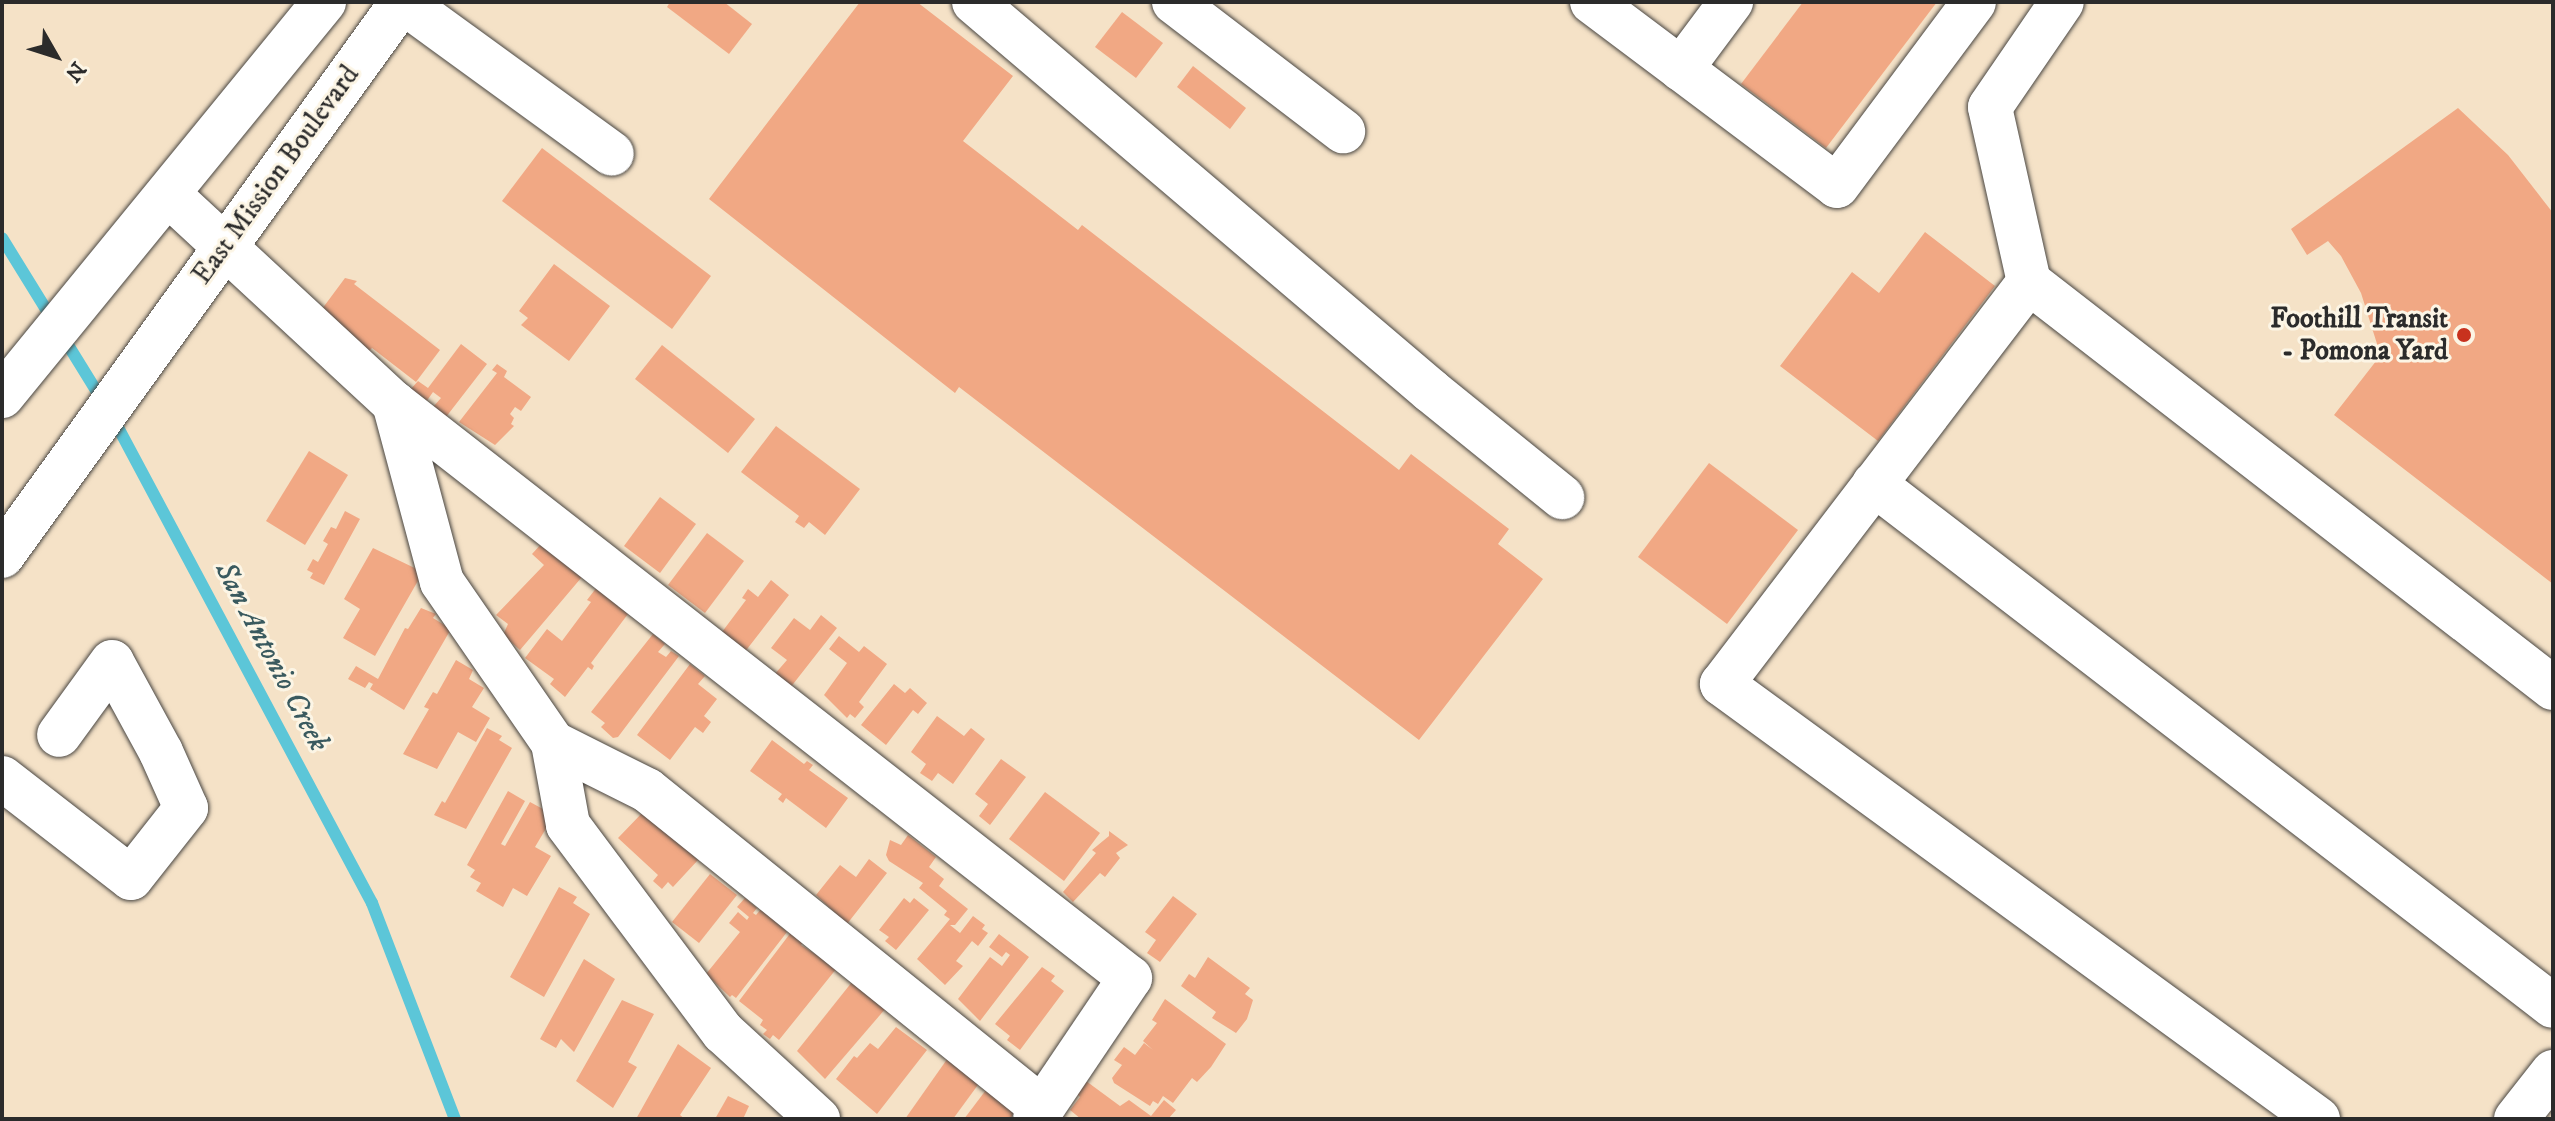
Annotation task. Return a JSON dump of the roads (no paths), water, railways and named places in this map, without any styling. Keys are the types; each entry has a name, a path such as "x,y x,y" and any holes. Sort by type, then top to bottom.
{"main road":[{"path":"14,380 324,2"},
{"path":"402,2 612,154"},
{"name":"East Mission Boulevard","path":"2,556 402,2"},
{"path":"974,2 1431,391 1562,497"},
{"path":"1174,2 1343,131"},
{"path":"1592,2 1837,186 1974,2"},
{"path":"1681,69 1731,2"},
{"path":"2062,2 1990,107 2029,282 2553,688"},
{"path":"168,194 394,403 1130,978 1038,1114 647,790 553,743"},
{"path":"2029,282 1722,684 2318,1119"},
{"path":"394,403 442,582 553,743 568,825 723,1032 818,1119"},
{"path":"1874,484 2553,1006"},
{"path":"2,778 131,878 186,808 161,752 112,662 59,735"},
{"path":"2516,1119 2553,1072"}],"waterway":[{"name":"San Antonio Creek","path":"2,238 104,403"},
{"name":"San Antonio Creek","path":"113,418 372,903 455,1119"}],"place":[{"name":"Foothill Transit - Pomona Yard","path":"2464,335"}]}
